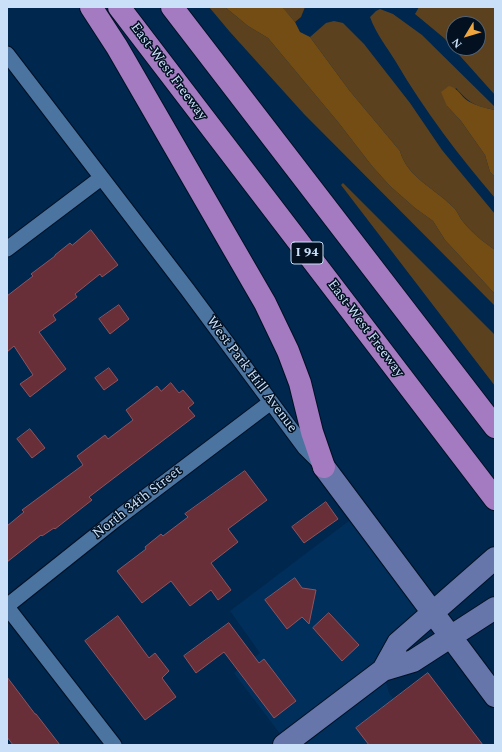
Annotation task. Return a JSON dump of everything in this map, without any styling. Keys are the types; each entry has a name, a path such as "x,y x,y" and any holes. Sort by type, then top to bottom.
{"highway":[{"path":"91,7 117,47 278,328 300,383 312,432 324,467"},
{"name":"East-West Freeway","path":"119,7 495,499"},
{"path":"172,7 495,427"}],"main road":[{"name":"West Park Hill Avenue","path":"324,467 495,696"},
{"path":"284,745 382,670 398,643 495,558"},
{"path":"382,670 413,662 495,608"}],"street":[{"name":"West Park Hill Avenue","path":"7,54 187,289 305,448 324,467"},
{"path":"7,249 101,178"},
{"name":"North 34th Street","path":"7,607 115,520 271,402"},
{"path":"7,607 114,745"}],"shaded area":[{"path":"209,7 225,7 248,26 268,38 338,122 372,166 390,186 415,208 433,221 445,240 495,294 495,306 304,114"},
{"path":"225,7 282,7 284,9 295,22 300,32 310,37 349,90 400,151 409,168 415,175 453,207 468,228 495,250 495,294 445,240 433,221 415,208 390,186 372,166 338,122 268,38 248,26"},
{"path":"282,7 305,7 301,17 295,22"},
{"path":"419,7 495,7 495,95 460,56 486,56 486,16 446,16 446,40 415,14"},
{"path":"380,9 393,14 422,35 495,107 495,110 473,103 456,88 447,106 461,121 485,155 490,172 495,177 495,198 468,166 430,115 378,35 370,17"},
{"path":"334,21 343,23 364,44 410,103 442,150 495,214 495,250 468,228 453,207 415,175 404,160 400,151 349,90 310,37 326,23"},
{"path":"449,86 453,87 471,103 495,110 495,177 490,172 485,155 461,121 447,106 441,92"},
{"path":"343,183 495,335 495,386 341,185"},
{"path":"358,514 432,612 383,670 389,693 430,745 284,745 287,743 234,673 260,653 230,611"}],"building":[{"path":"91,230 118,265 102,277 100,274 75,294 77,297 53,315 56,320 39,332 66,369 30,397 20,384 33,375 14,346 7,352 7,296 33,276 31,274 70,243 72,245"},
{"path":"119,305 129,319 110,334 99,319"},
{"path":"109,368 118,380 104,390 95,378"},
{"path":"171,383 179,393 183,390 194,403 188,408 195,416 89,497 92,500 55,529 54,528 42,536 41,535 7,562 7,526 24,512 22,510 83,465 77,456 105,435 108,439 133,420 126,410 157,386 161,391"},
{"path":"30,429 45,448 32,458 17,439"},
{"path":"245,471 267,500 228,529 238,542 211,563 231,590 218,600 211,590 190,606 171,581 142,603 117,571 146,549 145,547 161,534 163,536 188,517 185,514"},
{"path":"326,502 338,519 304,543 292,527"},
{"path":"295,578 302,588 316,590 309,624 302,617 287,629 265,600"},
{"path":"329,613 359,645 342,661 313,628"},
{"path":"118,616 149,658 155,653 169,671 162,678 176,697 145,720 85,641"},
{"path":"229,623 259,663 264,659 296,701 274,718 224,652 196,673 184,656"},
{"path":"428,673 483,745 369,745 356,728"},
{"path":"7,677 60,745 13,745 7,737"}]}
